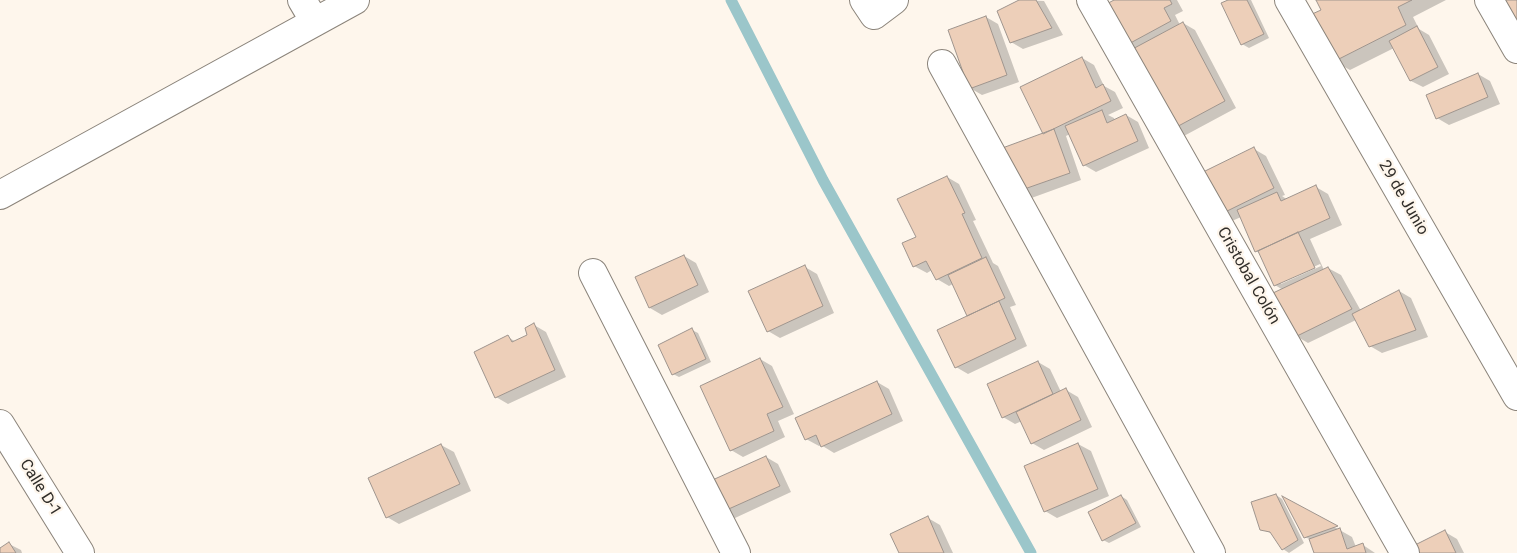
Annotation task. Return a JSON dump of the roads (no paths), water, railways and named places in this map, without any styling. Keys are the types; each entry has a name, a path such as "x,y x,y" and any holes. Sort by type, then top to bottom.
{"street":[{"path":"0,195 309,11 355,0"},
{"path":"864,0 874,15 894,0"},
{"name":"Cristobal Colón","path":"1091,0 1405,553"},
{"name":"29 de Junio","path":"1290,0 1517,396"},
{"path":"1489,0 1517,49"},
{"path":"942,64 1211,553"},
{"path":"593,273 736,553"},
{"name":"Calle D-1","path":"0,424 80,553"}],"waterway":[{"path":"731,0 823,180 1031,553"}]}
